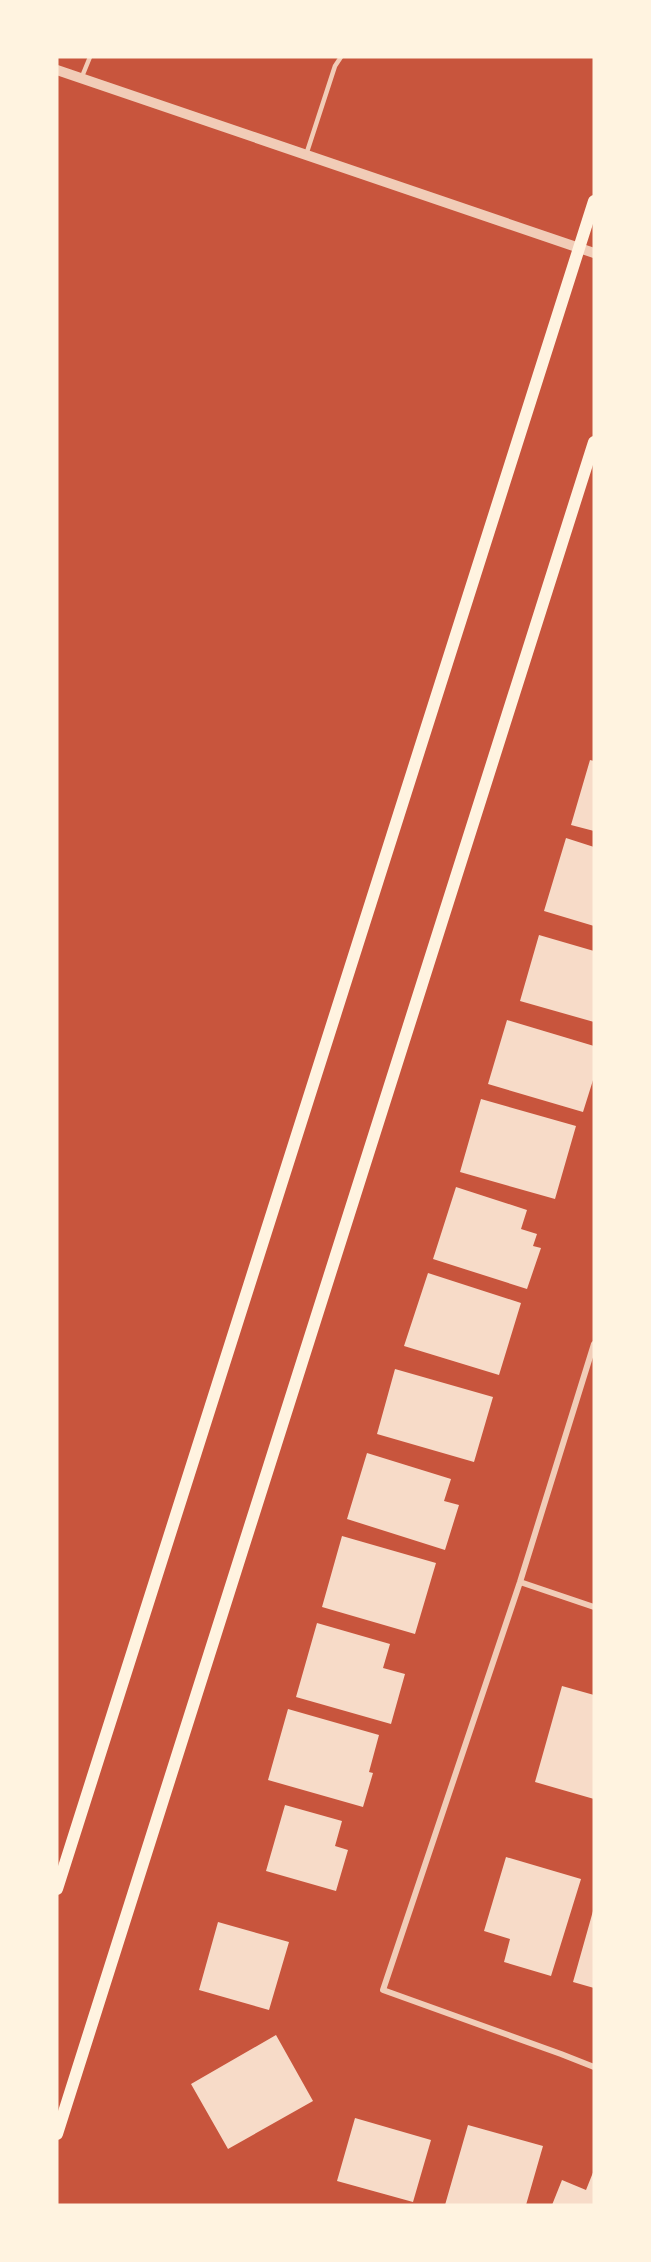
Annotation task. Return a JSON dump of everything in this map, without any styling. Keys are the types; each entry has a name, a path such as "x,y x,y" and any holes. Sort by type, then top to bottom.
{"main road":[{"path":"57,1889 594,201"},
{"path":"57,2134 594,442"}],"street":[{"path":"57,70 594,253"},
{"path":"594,1344 520,1582 383,1990 594,2067"},
{"path":"520,1582 594,1607"}],"lane":[{"path":"81,79 90,57"},
{"path":"306,155 335,66 341,57"}],"building":[{"path":"590,760 594,761 594,831 571,825"},
{"path":"566,838 594,847 594,926 544,911"},
{"path":"539,935 594,951 594,1022 520,1001"},
{"path":"507,1020 594,1046 594,1077 583,1112 488,1084"},
{"path":"481,1099 576,1126 555,1199 460,1172"},
{"path":"456,1187 527,1210 521,1229 537,1234 533,1246 541,1248 527,1289 433,1259"},
{"path":"428,1273 521,1303 499,1375 404,1346"},
{"path":"395,1369 493,1397 474,1462 377,1434"},
{"path":"367,1453 451,1479 444,1501 459,1505 445,1550 347,1519"},
{"path":"342,1536 436,1563 415,1634 322,1607"},
{"path":"317,1623 390,1644 383,1668 405,1674 391,1724 296,1697"},
{"path":"562,1686 594,1695 594,1799 535,1782"},
{"path":"288,1709 379,1735 369,1772 373,1773 363,1807 268,1780"},
{"path":"285,1805 342,1821 335,1846 348,1850 336,1891 266,1871"},
{"path":"506,1857 581,1879 551,1976 504,1962 510,1939 484,1931"},
{"path":"594,1911 594,1988 573,1982"},
{"path":"218,1922 289,1942 269,2010 199,1990"},
{"path":"276,2035 313,2101 228,2149 191,2084"},
{"path":"355,2118 431,2140 413,2202 337,2181"},
{"path":"468,2125 543,2146 526,2205 445,2205"},
{"path":"594,2170 594,2205 552,2205 562,2180 586,2190"}]}
